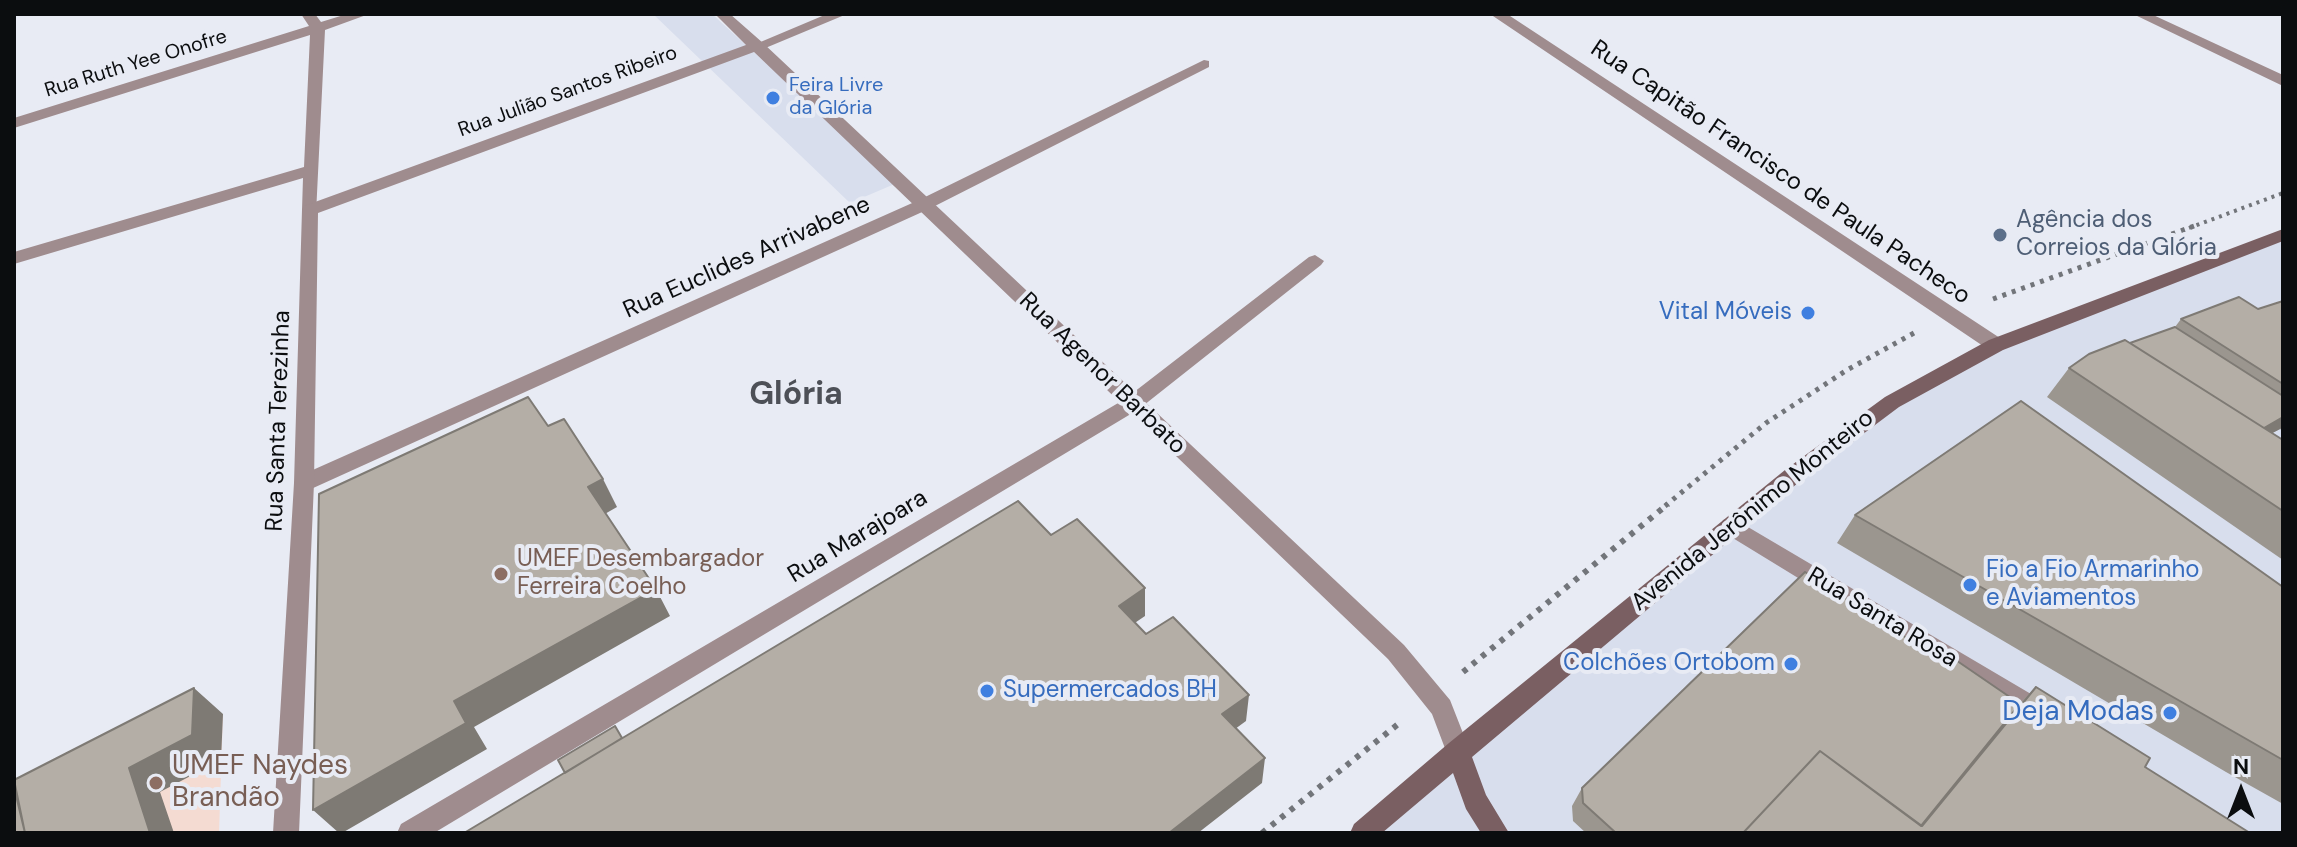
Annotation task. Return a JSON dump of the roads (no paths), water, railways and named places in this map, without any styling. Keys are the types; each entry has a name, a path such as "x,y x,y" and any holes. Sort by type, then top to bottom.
{"main road":[{"name":"Avenida Jerônimo Monteiro","path":"1363,833 1731,526 1859,425 1926,382 1996,345 2283,235"},
{"path":"1458,751 1475,801 1496,833"}],"street":[{"path":"308,14 318,29"},
{"name":"Rua Ruth Yee Onofre","path":"14,123 362,14"},
{"name":"Rua Agenor Barbato","path":"722,14 1396,652 1434,696 1450,725 1458,751"},
{"name":"Rua Julião Santos Ribeiro","path":"310,210 840,14"},
{"name":"Rua Capitão Francisco de Paula Pacheco","path":"1497,14 1996,345"},
{"path":"2140,14 2283,81"},
{"name":"Rua Santa Terezinha","path":"286,833 304,483 311,170 318,29"},
{"name":"Rua Euclides Arrivabene","path":"304,483 925,204 1204,64"},
{"path":"14,258 311,170"},
{"name":"Rua Marajoara","path":"410,833 1132,404 1315,261"},
{"name":"Rua Santa Rosa","path":"1731,526 2065,728"}],"place":[{"name":"Feira Livre da Glória","path":"773,98"},
{"name":"Agência dos Correios da Glória","path":"2000,235"},
{"name":"Vital Móveis","path":"1808,313"},
{"name":"UMEF Desembargador Ferreira Coelho","path":"501,574"},
{"name":"Fio a Fio Armarinho e Aviamentos","path":"1970,585"},
{"name":"Colchões Ortobom","path":"1791,664"},
{"name":"Supermercados BH","path":"987,691"},
{"name":"Deja Modas","path":"2170,713"},
{"name":"UMEF Naydes Brandão","path":"156,783"}],"district":[{"name":"Glória","path":"796,396"}]}
